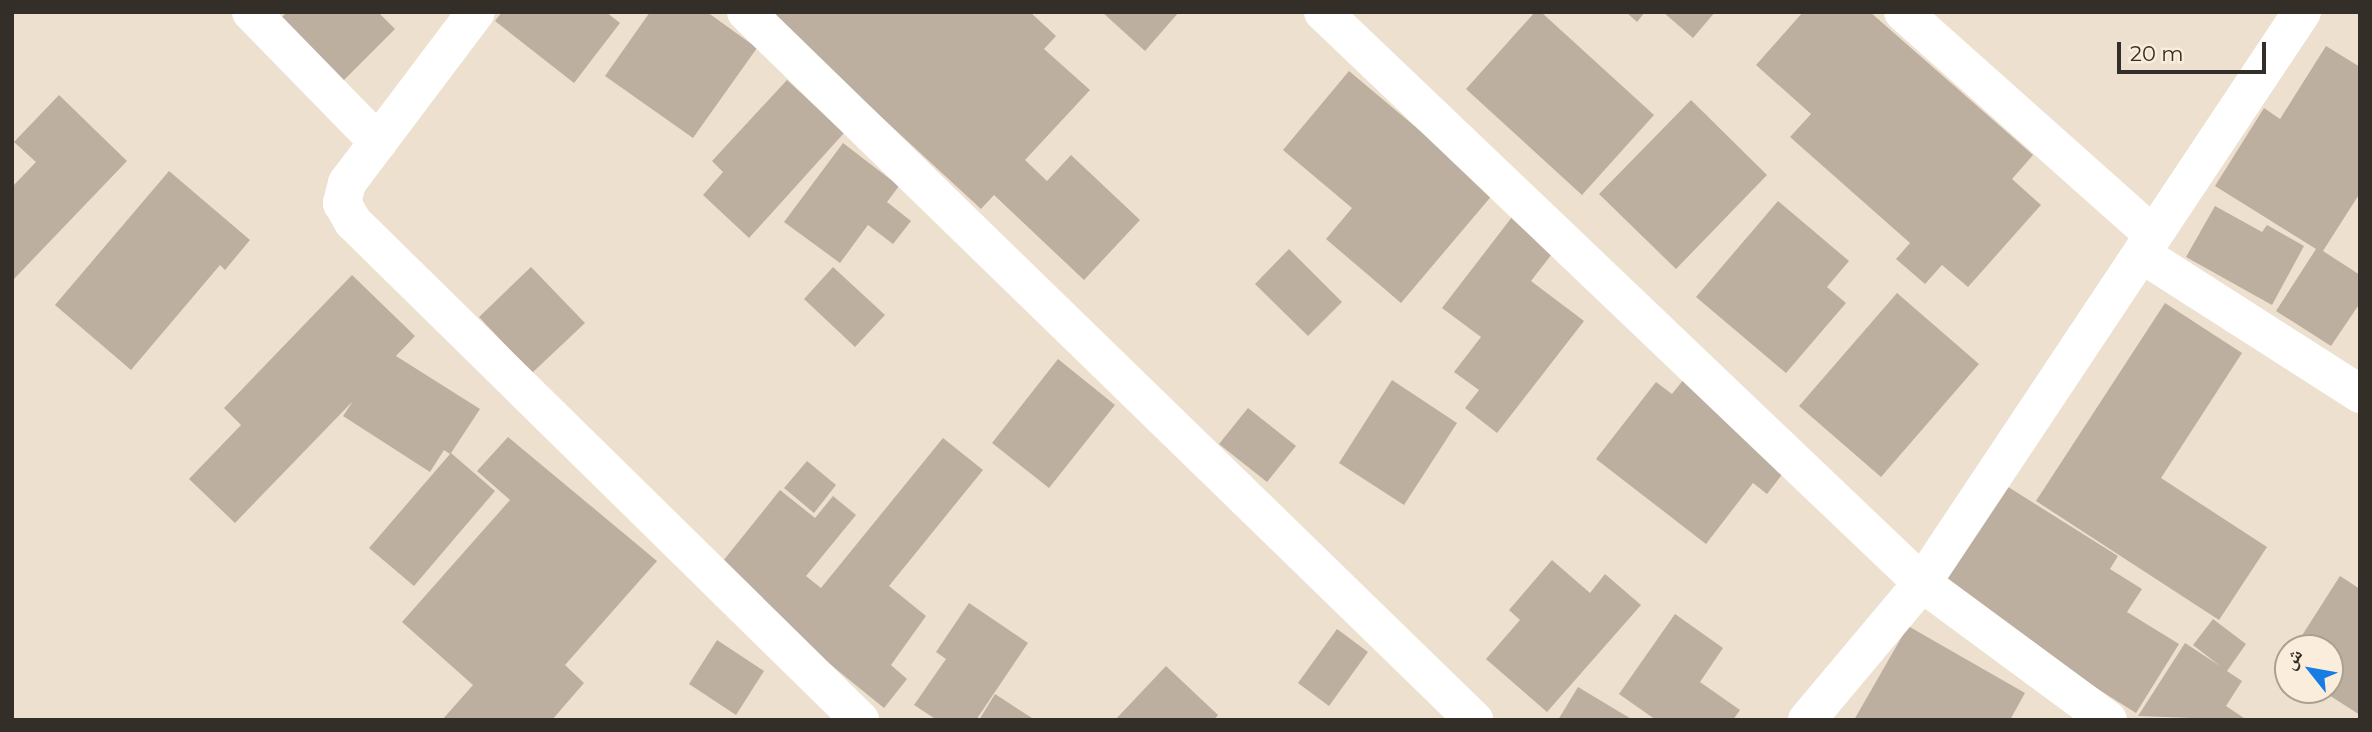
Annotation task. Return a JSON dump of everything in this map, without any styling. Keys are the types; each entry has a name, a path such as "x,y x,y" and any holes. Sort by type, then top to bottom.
{"street":[{"path":"251,12 378,142"},
{"path":"476,12 347,183 342,203 353,222 860,720"},
{"path":"746,12 1474,720"},
{"path":"1323,12 1922,583 2108,720"},
{"path":"1903,12 2148,245 2360,394"},
{"path":"1807,720 1922,583 2302,12"}],"building":[{"path":"287,12 378,12 395,29 343,81 280,19"},
{"path":"502,12 606,12 620,23 574,83 495,21"},
{"path":"650,12 707,12 757,48 693,138 605,76"},
{"path":"777,12 1030,12 1056,36 1044,49 1090,90 1025,160 1047,181 1071,155 1140,220 1084,280 994,195 981,209 773,17"},
{"path":"1102,12 1179,12 1145,51"},
{"path":"1535,12 1541,12 1654,115 1582,195 1466,89"},
{"path":"1626,12 1645,12 1637,22"},
{"path":"1663,12 1715,12 1693,38"},
{"path":"1803,12 1870,12 2033,155 2012,179 2041,205 1968,287 1942,265 1925,284 1896,259 1910,243 1790,137 1811,114 1756,65"},
{"path":"2326,46 2360,67 2360,193 2323,251 2360,275 2360,303 2331,346 2276,311 2316,249 2215,186 2264,108 2280,119"},
{"path":"1349,71 1494,193 1401,303 1326,239 1352,208 1283,150"},
{"path":"787,80 844,133 749,238 703,195 723,172 712,161"},
{"path":"59,95 127,161 12,281 12,187 36,162 14,142"},
{"path":"1691,100 1767,175 1676,269 1599,194"},
{"path":"843,143 899,186 887,202 911,221 893,244 868,225 840,263 784,222"},
{"path":"169,171 250,240 225,270 220,265 131,370 55,305"},
{"path":"1778,201 1849,261 1827,287 1846,303 1786,373 1696,297"},
{"path":"2215,206 2262,232 2267,225 2304,246 2272,305 2186,257"},
{"path":"1512,217 1555,250 1531,281 1584,321 1497,433 1465,408 1479,390 1454,372 1481,337 1442,308"},
{"path":"1289,249 1342,302 1308,336 1255,284"},
{"path":"531,267 585,323 532,373 479,317"},
{"path":"833,267 885,315 855,347 804,299"},
{"path":"352,275 415,336 396,356 480,409 451,453 495,491 414,586 369,548 450,454 444,450 430,472 343,416 353,401 235,523 189,479 241,425 224,408"},
{"path":"1897,293 1979,364 1881,477 1799,406"},
{"path":"2165,303 2242,353 2161,478 2267,547 2219,620 2036,501"},
{"path":"1058,359 1115,405 1049,488 992,443"},
{"path":"1688,374 1795,458 1767,494 1753,483 1706,544 1596,459 1656,382 1672,394"},
{"path":"1392,380 1457,423 1404,505 1339,463"},
{"path":"1248,408 1296,446 1267,482 1219,444"},
{"path":"508,437 657,561 565,665 584,683 552,720 442,720 473,685 402,622 510,500 477,471"},
{"path":"943,438 983,470 889,586 926,616 891,665 907,679 884,708 715,571 780,490 815,518 833,496 856,515 806,576 821,588"},
{"path":"807,461 836,485 814,513 784,488"},
{"path":"2005,485 2118,556 2110,569 2142,589 2127,612 2179,644 2136,713 1939,589"},
{"path":"1552,560 1590,593 1605,574 1641,605 1547,712 1486,659 1520,620 1509,610"},
{"path":"2340,576 2360,589 2360,715 2343,704 2344,634 2303,634"},
{"path":"969,603 1028,643 976,720 937,720 914,705 946,659 936,652"},
{"path":"1675,614 1723,648 1700,682 1740,710 1733,720 1656,720 1619,694"},
{"path":"2213,619 2246,644 2227,671 2242,681 2226,706 2247,720 2138,716 2185,643 2220,666 2193,645"},
{"path":"1908,626 2025,693 2010,720 1854,720"},
{"path":"1337,629 1368,652 1329,706 1298,683"},
{"path":"717,640 764,671 736,715 689,684"},
{"path":"1166,666 1218,715 1214,720 1115,720"},
{"path":"1578,687 1633,720 1558,720"},
{"path":"995,694 1035,720 979,720"}]}
